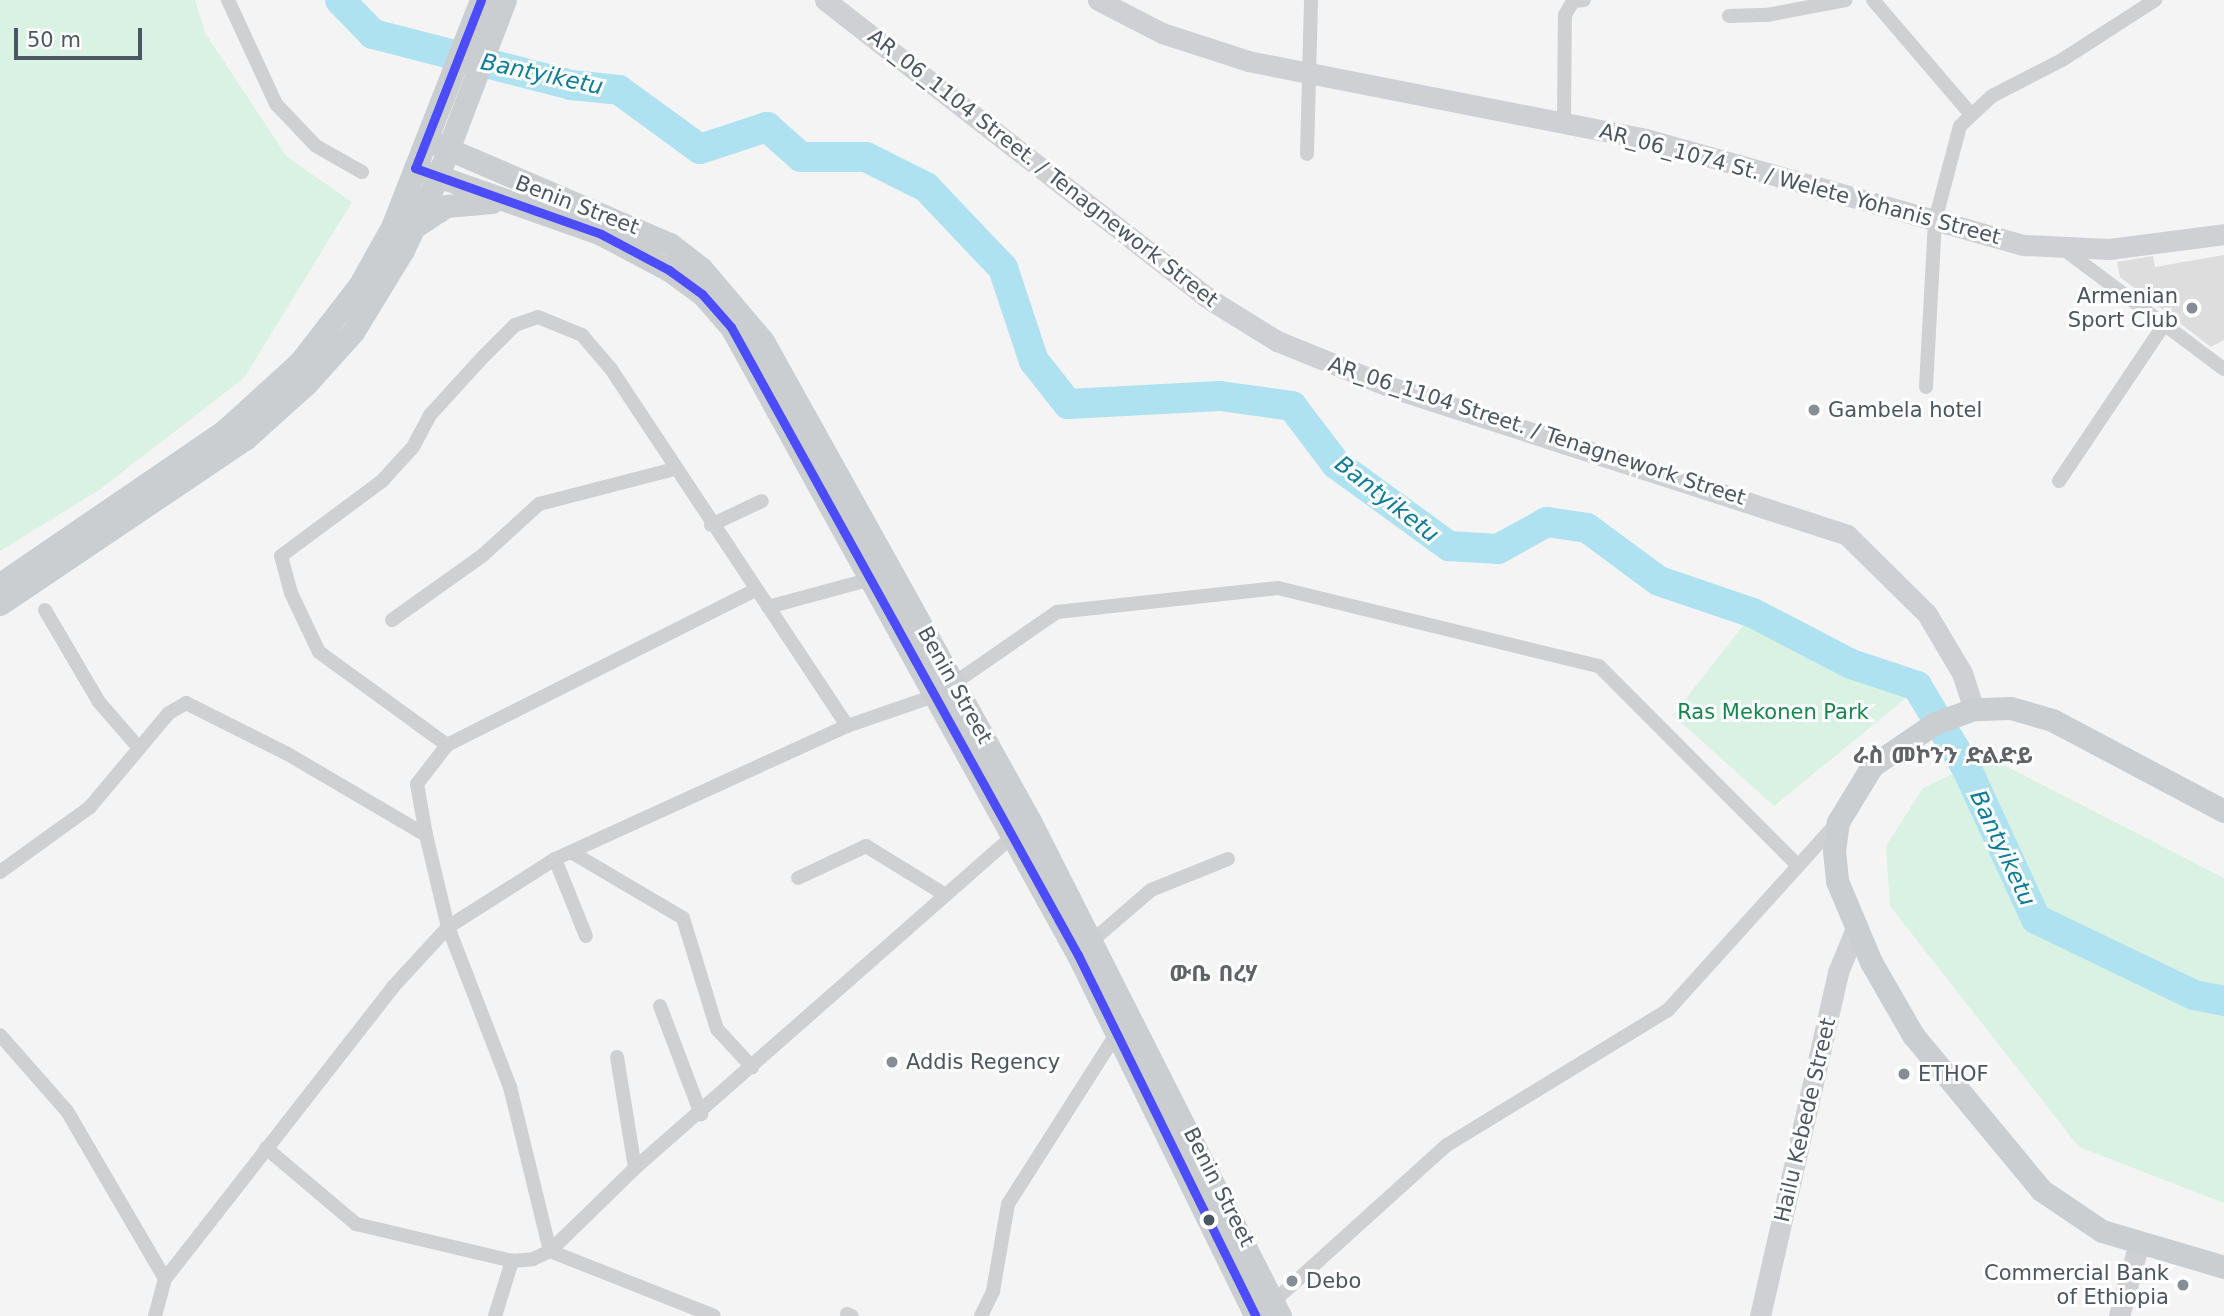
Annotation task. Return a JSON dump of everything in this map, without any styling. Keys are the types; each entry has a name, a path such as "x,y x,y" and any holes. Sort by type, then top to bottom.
{"main road":[{"name":"AR_06_1104 Street. / Tenagnework Street","path":"825,0 1206,297 1277,341 1396,389 1847,535 1927,614 1962,673 1974,709"},
{"name":"AR_06_1074 St. / Welete Yohanis Street","path":"1098,0 1208,50 1309,74 1564,120 1757,167 1935,222 2066,251 2224,234"},
{"path":"0,604 204,469 275,413 353,332 414,228 438,176 437,145 443,92 490,6"},
{"path":"0,584 262,401 359,286 392,227 415,168 437,145 461,110 490,6"},
{"path":"461,110 473,146 503,176"},
{"name":"Benin Street","path":"437,145 503,176 639,227 701,268 763,341 882,574 1085,947 1264,1313"},
{"name":"Benin Street","path":"415,168 601,234 702,294 755,367 882,574"},
{"path":"414,228 446,206 470,201 513,204"},
{"name":"Benin Street","path":"946,689 1014,835 1085,947"},
{"path":"2224,811 2053,720 2011,708 1974,709 1935,723 1899,744 1872,766 1838,822 1834,851 1837,881 1913,1035 1995,1140 2041,1190 2077,1218 2138,1242 2224,1267"},
{"name":"Hailu Kebede Street","path":"1760,1316 1838,972 1857,926"},
{"path":"2119,1316 2138,1242"}],"street":[{"path":"228,0 276,104 316,146 362,172"},
{"path":"1307,154 1311,0"},
{"path":"1564,120 1565,15 1573,1 1584,0"},
{"path":"1729,16 1767,15 1846,0"},
{"path":"1873,0 1969,112"},
{"path":"1927,387 1935,222 1950,148 1969,112 2062,61 2155,0"},
{"path":"2066,251 2224,369"},
{"path":"447,744 319,652 282,568 281,555 289,545 383,481 413,447 430,415 482,358 515,325 538,317 582,335 611,369 711,525 847,726"},
{"path":"2059,481 2164,325"},
{"path":"392,620 483,555 546,500 674,469"},
{"path":"711,525 762,501"},
{"path":"768,607 882,574"},
{"path":"155,1316 165,1279 266,1148 448,927 555,859 847,726 946,689 1057,612 1278,588 1600,666 1798,866"},
{"path":"550,1251 510,1087 448,927 425,835 417,784 447,744 755,590"},
{"path":"45,610 99,702 139,748"},
{"path":"0,872 90,807 139,748 186,703 286,753 425,835"},
{"path":"1264,1313 1447,1145 1668,1010 1838,822"},
{"path":"266,1148 356,1224 512,1261 550,1251 635,1168 701,1114 944,894 1014,835"},
{"path":"798,878 866,846 944,894"},
{"path":"571,852 683,918 713,1021 752,1068"},
{"path":"555,859 586,936"},
{"path":"1085,947 1151,890 1228,859"},
{"path":"660,1006 701,1114"},
{"path":"981,1316 993,1292 1008,1204 1125,1026"},
{"path":"0,1035 67,1111 165,1279"},
{"path":"617,1057 635,1168"},
{"path":"550,1251 714,1316"},
{"path":"495,1316 512,1261"}],"green space":[{"path":"0,0 195,0 205,33 287,157 352,202 244,378 99,490 0,551"},
{"name":"Ras Mekonen Park","path":"1746,622 1906,698 1774,806 1673,715"},
{"path":"1988,757 2224,878 2224,1203 2079,1147 1890,906 1886,846 1923,788"}],"building":[{"name":"Armenian Sport Club","path":"2224,255 2224,340 2211,347 2120,277 2117,262 2153,256 2155,267"}],"waterway":[{"name":"Bantyiketu","path":"340,0 373,34 571,85 619,90 700,149 767,127 801,157 866,157 926,187 1003,268 1034,361 1068,404 1220,396 1292,406 1336,464 1449,546 1498,549 1547,522 1587,528 1659,581 1753,613 1851,664 1917,686 1967,769 2036,919 2194,995 2224,1001"}],"transit line":[{"path":"481,0 415,168 601,234 669,270 702,294 731,327 1078,955 1256,1316"}],"place":[{"name":"Armenian Sport Club","path":"2192,308"},
{"name":"Gambela hotel","path":"1814,410"},
{"name":"Addis Regency","path":"892,1062"},
{"name":"ETHOF","path":"1904,1074"},
{"name":"Debo","path":"1292,1281"},
{"name":"Commercial Bank of Ethiopia","path":"2183,1285"}],"district":[{"name":"ራስ መኮንን ድልድይ","path":"1943,755"},
{"name":"ውቤ በረሃ","path":"1214,973"}]}
